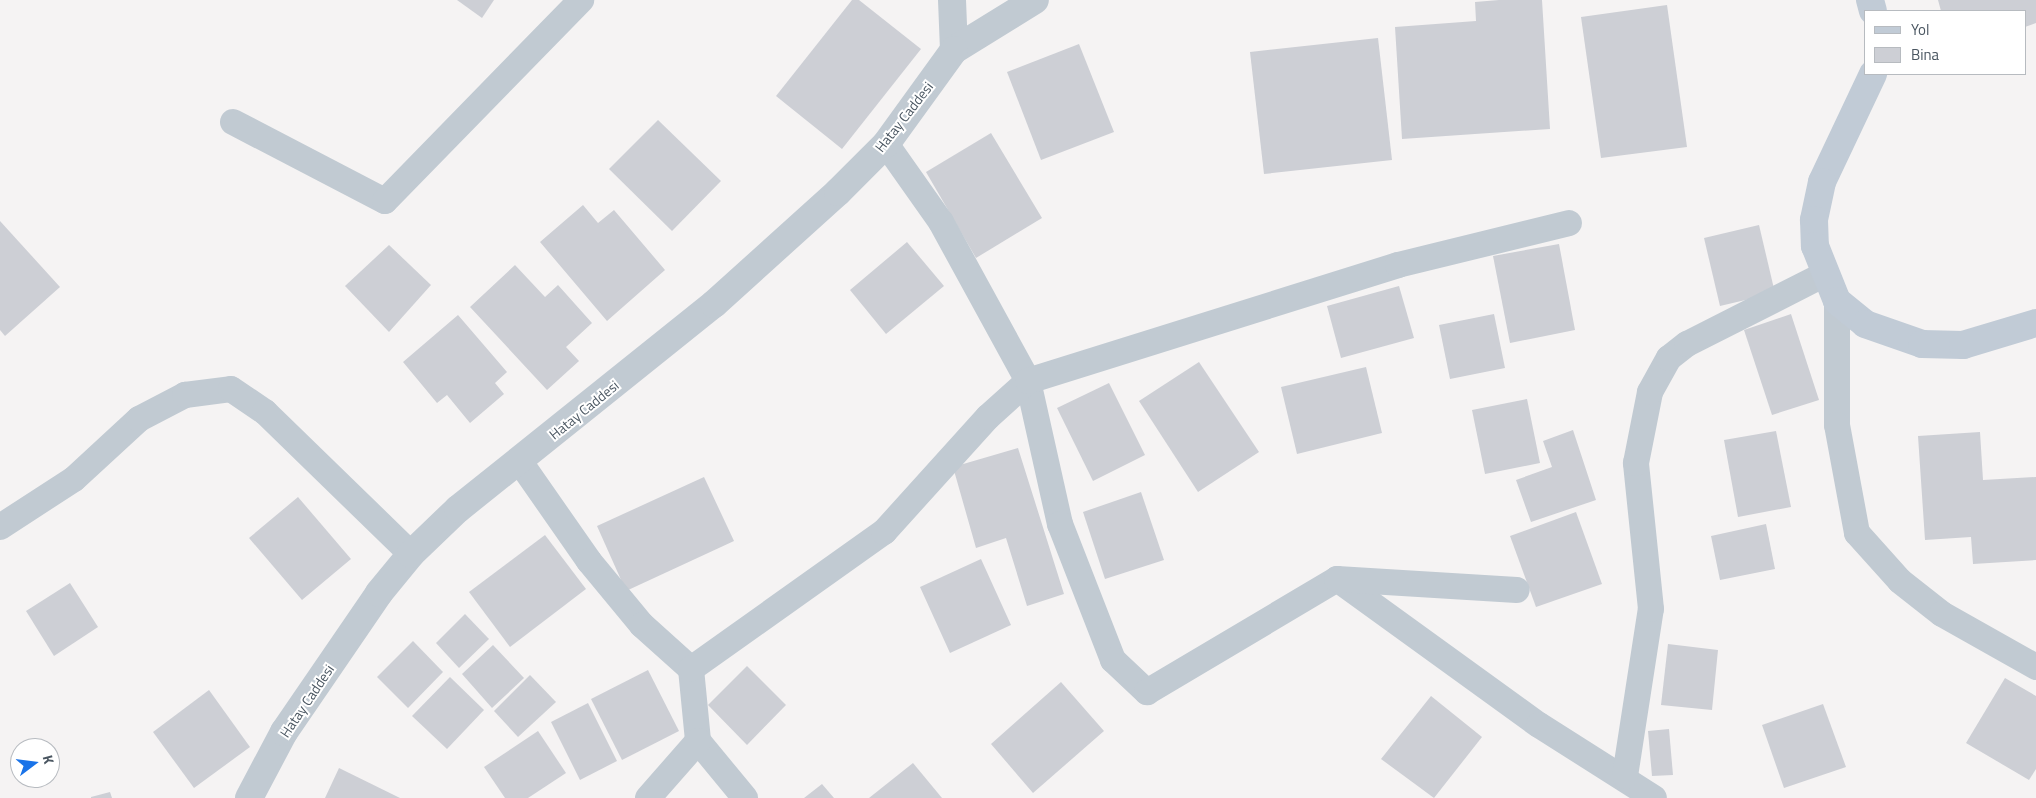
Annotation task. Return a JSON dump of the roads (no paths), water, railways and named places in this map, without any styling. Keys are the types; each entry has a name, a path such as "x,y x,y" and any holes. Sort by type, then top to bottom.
{"main road":[{"path":"1873,75 1822,182 1814,220 1815,246 1823,275 1837,301 1865,324 1922,344 1963,345 2036,323"}],"street":[{"path":"233,122 385,201 581,0"},
{"path":"952,0 954,50"},
{"name":"Hatay Caddesi","path":"249,798 284,732 379,593 411,554 458,510 714,304 886,144 954,50 1035,0"},
{"path":"886,144 941,222 1028,381 1060,524 1113,660 1146,692 1337,579 1517,590"},
{"path":"691,669 884,532 988,417 1028,381 1398,265 1569,223"},
{"path":"1626,776 1651,609 1636,463 1650,392 1669,358 1687,344 1823,275"},
{"path":"1837,301 1837,425 1857,533 1900,581 1942,614 2036,667"},
{"path":"0,527 74,478 139,419 185,395 231,389 265,412 411,554"},
{"path":"520,462 589,561 642,625 691,669 698,741 745,798"},
{"path":"1337,579 1539,725 1626,776 1654,798"},
{"path":"648,798 698,741"}]}
